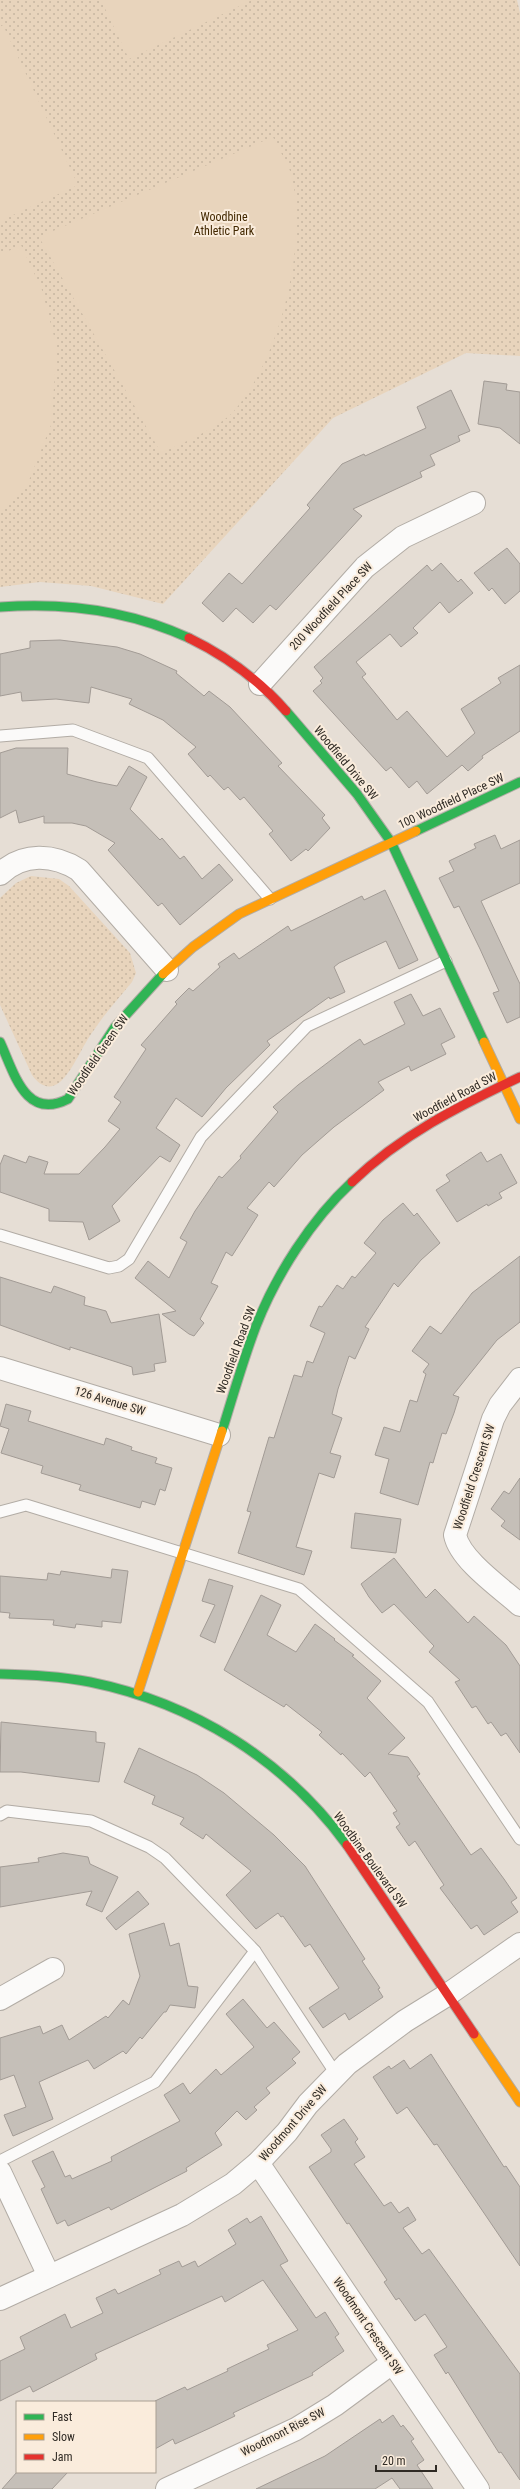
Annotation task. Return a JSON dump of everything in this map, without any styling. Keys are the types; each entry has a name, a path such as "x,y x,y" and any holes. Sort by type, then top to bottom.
{"street":[{"name":"200 Woodfield Place SW","path":"260,684 365,567 402,538 474,503"},
{"name":"Woodfield Drive SW","path":"0,607 60,604 119,612 147,621 206,647 260,684 368,805 392,842 520,1119"},
{"name":"100 Woodfield Place SW","path":"392,842 520,782"},
{"name":"Woodfield Green SW","path":"0,1042 24,1094 30,1099 44,1105 60,1103 74,1091 115,1027 166,970 239,914 392,842"},
{"path":"0,874 17,862 35,857 63,861 72,865 79,870 166,970"},
{"name":"Woodfield Road SW","path":"138,1692 219,1435 256,1326 267,1302 297,1248 326,1209 391,1148 453,1110 520,1077"},
{"name":"126 Avenue SW","path":"0,1368 219,1435"},
{"name":"Woodfield Crescent SW","path":"520,1379 506,1395 493,1419 455,1535 464,1555 520,1605"},
{"name":"Woodbine Boulevard SW","path":"0,1674 45,1675 89,1680 138,1692 175,1707 222,1730 290,1780 319,1811 359,1861 447,1995 520,2102"},
{"name":"Woodmont Drive SW","path":"0,2299 182,2214 233,2184 258,2163 287,2132 308,2104 336,2074 374,2042 447,1995 520,1944"},
{"path":"0,1999 53,1968"},
{"name":"Woodmont Crescent SW","path":"258,2163 478,2489"},
{"path":"0,2172 49,2276"},
{"name":"Woodmont Rise SW","path":"167,2489 296,2429 335,2406 392,2363"}],"lane":[{"path":"0,736 73,730 148,758 270,899"},
{"path":"0,1234 109,1268 119,1266 129,1258 201,1137 307,1026 446,961"},
{"path":"0,1512 26,1505 181,1554 299,1589 428,1702 520,1839"},
{"path":"0,1815 7,1811 92,1821 148,1847 165,1858 255,1951 336,2074"},
{"path":"0,2161 154,2082 255,1951"}],"green space":[{"name":"Woodbine Athletic Park","path":"0,0 517,0 520,13 520,356 466,353 333,418 163,604 91,586 40,582 0,587"},
{"path":"101,0 252,0 129,59"},
{"path":"3,25 78,185 0,221 0,27"},
{"path":"273,137 292,176 296,209 296,239 292,270 286,302 276,333 264,362 250,389 234,411 210,429 161,453 39,237"},
{"path":"21,245 42,290 57,348 51,425 28,483 0,511 0,255"},
{"path":"31,876 59,879 69,886 130,953 136,973 132,982 98,1024 65,1077 56,1085 52,1086 44,1086 32,1075 0,1005 0,898 16,883"}],"building":[{"path":"484,381 507,384 506,390 520,392 520,444 500,428 478,424"},
{"path":"451,390 470,431 458,436 460,441 430,455 435,465 420,472 422,477 353,509 362,516 276,610 270,605 253,623 236,608 223,622 202,603 229,573 242,584 310,508 307,505 342,464 364,454 365,456 426,428 417,407"},
{"path":"507,548 520,564 520,591 505,604 492,588 489,591 474,573"},
{"path":"441,563 458,582 461,579 473,593 449,613 440,602 413,628 418,633 401,647 390,634 356,662 366,674 362,677 397,720 407,711 447,757 475,733 461,709 501,683 498,678 520,665 520,731 482,756 483,758 468,771 462,765 427,794 417,781 409,788 391,767 386,771 313,691 322,683 320,681 323,678 314,667 427,565 432,571"},
{"path":"60,640 117,647 140,654 177,671 176,673 204,696 209,691 230,707 282,763 278,766 325,815 322,818 330,828 308,851 306,849 291,861 269,834 273,831 244,797 240,800 228,787 224,790 210,775 208,777 188,754 196,747 163,720 129,704 132,699 91,687 89,703 56,699 22,701 21,692 0,696 0,654 30,648 30,641"},
{"path":"16,748 68,748 67,774 117,786 129,766 147,777 130,809 160,840 162,838 180,859 184,856 202,879 219,864 233,880 180,925 162,903 158,906 108,850 115,843 86,826 72,823 44,823 44,816 19,823 16,810 0,818 0,753"},
{"path":"495,835 501,849 520,840 520,883 481,901 520,984 520,1017 507,1023 493,993 499,991 480,949 459,906 454,908 439,878 454,871 449,861 476,848 474,844"},
{"path":"385,890 418,960 399,969 386,941 339,963 334,967 345,992 330,999 329,997 267,1041 270,1045 226,1088 202,1117 176,1098 156,1128 180,1145 170,1162 160,1156 112,1206 120,1221 89,1240 83,1222 49,1221 49,1209 0,1192 0,1165 4,1155 26,1163 29,1156 48,1162 44,1174 79,1174 105,1147 120,1129 108,1121 121,1102 114,1097 146,1049 141,1045 177,1004 175,1002 189,988 193,991 220,967 218,964 234,953 239,959 288,926 291,931 362,896 364,900"},
{"path":"411,994 423,1016 440,1008 455,1037 441,1044 446,1054 411,1071 409,1066 378,1082 384,1090 334,1127 302,1155 274,1187 269,1182 247,1208 258,1215 232,1256 226,1252 211,1283 218,1286 200,1319 204,1323 194,1336 189,1334 162,1314 176,1311 135,1278 148,1261 169,1278 187,1242 180,1238 195,1211 219,1176 222,1178 241,1158 240,1156 278,1112 273,1107 298,1085 360,1039 364,1045 405,1024 394,1002"},
{"path":"481,1152 487,1162 501,1154 517,1183 499,1193 502,1198 488,1206 487,1204 457,1222 436,1190 450,1181 446,1175"},
{"path":"403,1203 414,1216 417,1213 440,1243 421,1260 398,1287 394,1283 365,1327 369,1329 355,1359 349,1356 338,1389 332,1414 342,1418 330,1453 341,1456 334,1478 319,1473 296,1547 312,1551 304,1575 238,1553 251,1512 247,1511 269,1437 274,1438 294,1375 302,1377 307,1361 313,1363 325,1333 310,1326 319,1306 322,1307 337,1285 343,1289 352,1276 355,1278 376,1253 364,1243 383,1220"},
{"path":"520,1256 520,1322 497,1340 453,1395 459,1397 454,1413 446,1434 442,1433 433,1463 430,1462 418,1505 380,1493 389,1459 375,1455 384,1427 400,1432 410,1400 417,1402 426,1374 423,1372 429,1364 412,1351 430,1326 441,1334 472,1293"},
{"path":"0,1277 51,1293 54,1286 85,1297 84,1305 106,1311 111,1323 159,1314 166,1362 154,1364 155,1371 133,1375 132,1367 70,1347 70,1350 0,1325"},
{"path":"6,1404 31,1411 28,1421 104,1445 106,1438 132,1447 131,1450 157,1458 155,1463 172,1468 165,1491 160,1489 155,1505 142,1501 140,1508 79,1490 81,1485 41,1473 43,1466 1,1453 9,1429 0,1426"},
{"path":"520,1478 520,1540 501,1526 505,1521 491,1509 504,1491 509,1494"},
{"path":"355,1513 401,1519 396,1553 351,1548"},
{"path":"394,1558 426,1598 435,1589 468,1623 474,1616 506,1645 520,1666 520,1753 506,1733 501,1736 491,1722 488,1724 476,1706 472,1708 455,1682 460,1680 429,1652 434,1646 394,1604 382,1613 369,1597 361,1584"},
{"path":"112,1569 128,1571 121,1623 102,1621 102,1627 76,1624 75,1628 53,1625 54,1620 9,1618 10,1613 0,1612 0,1576 47,1580 48,1573 60,1575 61,1571 111,1578"},
{"path":"209,1579 233,1586 215,1643 200,1636 215,1605 202,1601"},
{"path":"261,1595 281,1605 267,1635 296,1652 315,1624 354,1655 352,1656 381,1681 367,1698 405,1738 388,1754 408,1757 420,1774 417,1776 471,1855 481,1848 504,1879 517,1898 511,1902 518,1912 484,1935 477,1925 471,1929 440,1888 444,1885 415,1841 409,1846 396,1827 400,1824 393,1813 397,1811 370,1772 365,1777 342,1753 341,1755 319,1735 322,1732 286,1704 284,1707 224,1670"},
{"path":"1,1722 96,1732 96,1742 105,1743 99,1782 21,1772 0,1772"},
{"path":"139,1748 197,1775 224,1793 274,1835 305,1866 365,1959 362,1961 380,1988 378,1989 383,1997 349,2020 345,2013 323,2028 309,2008 339,1988 310,1944 305,1947 283,1916 281,1917 278,1913 256,1929 226,1895 251,1871 206,1834 203,1839 180,1824 184,1818 152,1804 155,1796 124,1782"},
{"path":"63,1853 88,1857 90,1864 118,1877 102,1912 86,1905 92,1891 0,1907 0,1867 39,1862 38,1858"},
{"path":"138,1891 149,1904 116,1930 106,1918"},
{"path":"164,1923 170,1946 179,1943 188,1986 198,1987 195,2008 170,2005 166,2012 164,2012 142,2039 140,2037 126,2054 123,2051 94,2069 88,2060 39,2082 53,2119 13,2136 4,2115 26,2107 14,2075 0,2080 0,2038 40,2026 43,2034 62,2025 69,2040 106,2016 108,2018 123,2000 129,2005 140,1976 129,1934"},
{"path":"243,1999 267,2028 274,2022 300,2052 292,2059 296,2063 266,2088 270,2093 254,2107 257,2110 246,2120 237,2111 215,2133 222,2145 186,2168 187,2171 111,2210 109,2207 68,2226 65,2220 57,2224 41,2189 45,2187 32,2161 53,2151 65,2177 70,2175 72,2179 112,2161 111,2157 180,2121 164,2095 183,2083 190,2094 216,2069 221,2075 254,2047 226,2014"},
{"path":"431,2054 504,2167 506,2166 520,2187 520,2266 437,2144 434,2145 407,2107 397,2114 373,2077 389,2066 391,2069 404,2060 410,2069"},
{"path":"344,2119 358,2139 355,2142 365,2157 354,2164 384,2206 391,2202 399,2213 408,2207 416,2220 403,2228 422,2254 429,2249 520,2374 520,2480 501,2452 499,2453 448,2372 446,2374 434,2355 447,2347 425,2314 415,2321 399,2298 396,2300 384,2282 387,2280 309,2167 331,2152 331,2149 321,2135"},
{"path":"261,2216 288,2261 280,2265 316,2318 325,2312 339,2334 335,2337 344,2351 312,2373 313,2375 233,2413 235,2416 210,2428 175,2444 173,2439 156,2448 155,2401 185,2387 187,2390 228,2371 227,2369 269,2349 267,2345 298,2330 263,2280 225,2302 222,2296 95,2354 97,2359 33,2392 30,2386 0,2401 0,2361 25,2349 20,2337 65,2314 71,2328 103,2313 96,2298 115,2289 118,2294 161,2274 159,2270 179,2261 182,2267 195,2261 198,2267 236,2244 228,2230 247,2218 250,2223"},
{"path":"393,2415 401,2427 403,2425 414,2439 411,2441 424,2460 417,2465 433,2489 400,2489 392,2478 375,2489 256,2489 325,2456 380,2419 382,2423"},
{"path":"16,2473 67,2473 52,2489 2,2489"}],"traffic: fast":[{"path":"0,607 49,606 96,610 143,621 166,628 189,638"},
{"path":"286,711 357,794 391,842 484,1042"},
{"path":"416,831 520,782"},
{"path":"0,1042 16,1079 31,1099 41,1104 53,1104 68,1099 115,1027 163,974"},
{"path":"222,1431 251,1339 274,1287 284,1268 309,1231 337,1197 352,1182"},
{"path":"0,1674 57,1677 90,1682 165,1704 200,1720 234,1740 266,1762 295,1787 322,1814 347,1845"}],"traffic: slow":[{"path":"163,974 193,947 239,914 416,831"},
{"path":"484,1042 520,1119"},
{"path":"138,1692 222,1431"},
{"path":"474,2034 520,2102"}],"traffic: jam":[{"path":"189,638 229,661 253,679 286,711"},
{"path":"352,1182 390,1150 411,1136 475,1099 520,1077"},
{"path":"347,1845 474,2034"}]}
